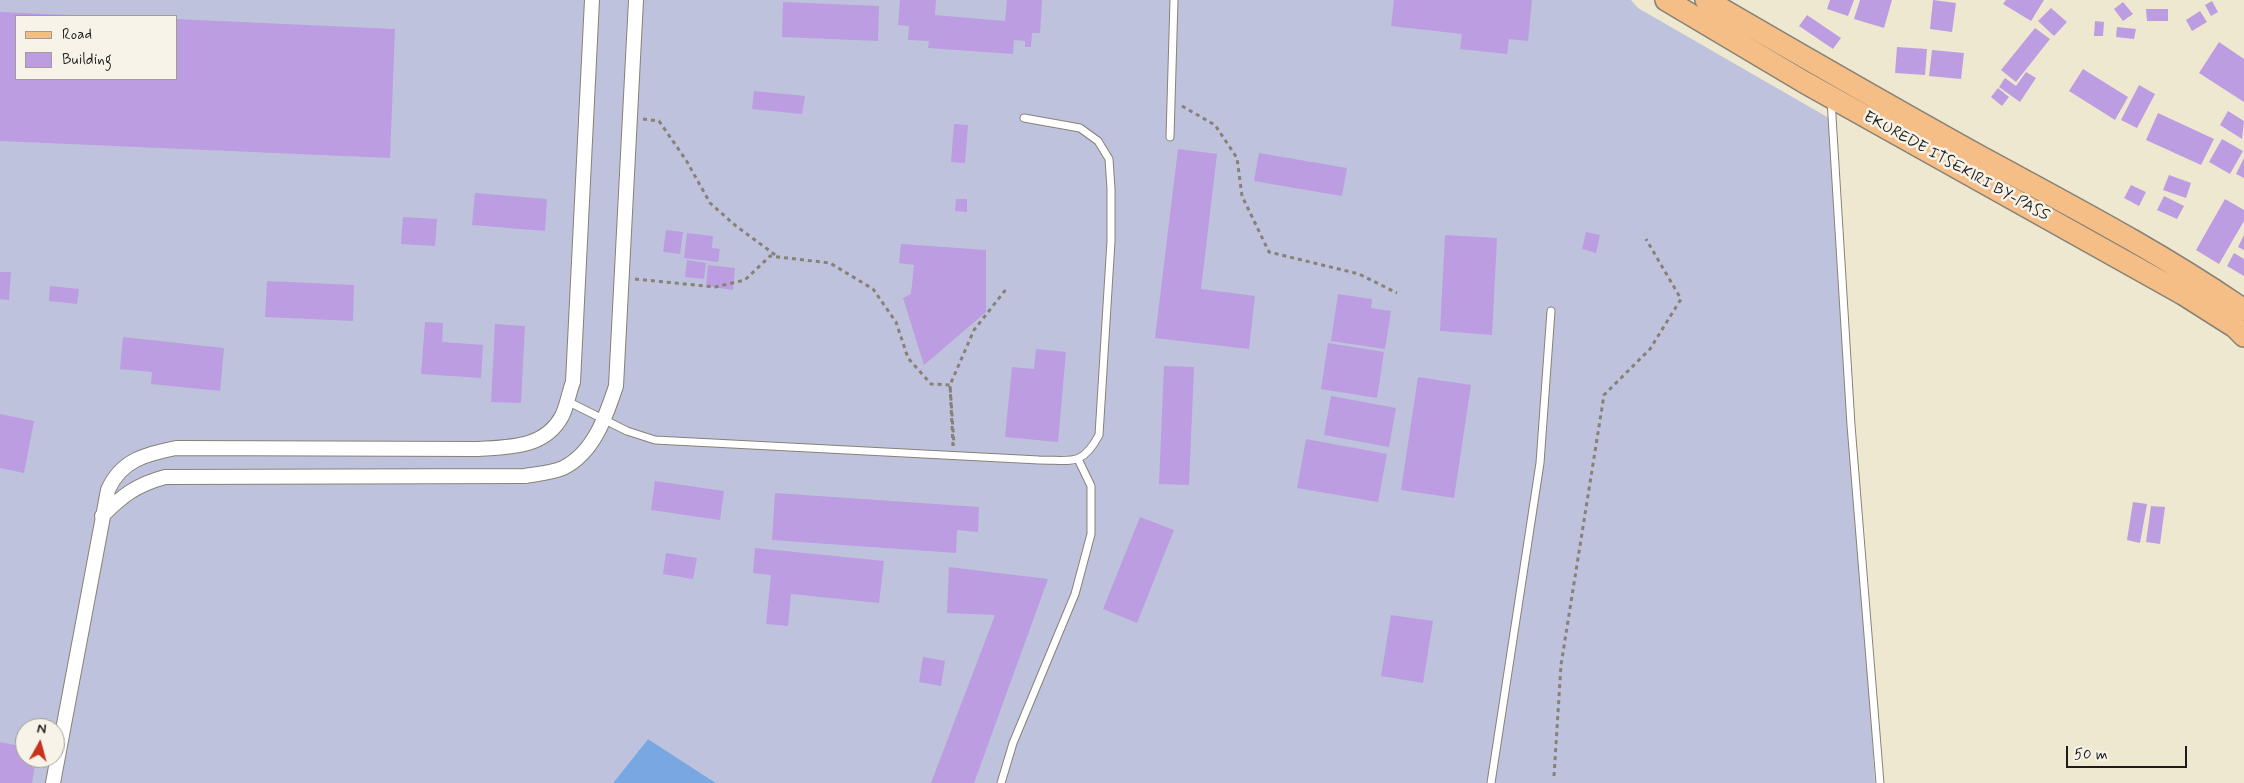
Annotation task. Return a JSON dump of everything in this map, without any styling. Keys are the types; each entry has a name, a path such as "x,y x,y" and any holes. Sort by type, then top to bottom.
{"main road":[{"name":"EKUREDE ITSEKIRI BY-PASS","path":"1666,0 1831,98 2183,294 2235,327 2244,336"},
{"name":"EKUREDE ITSEKIRI BY-PASS","path":"1706,0 1873,97 2200,279 2244,310"}],"street":[{"path":"53,783 102,516 114,477 125,466 148,454 176,448 478,449 524,446 544,436 562,416 572,382 592,0"},
{"path":"102,516 121,497 142,483 165,477 525,476 562,468 587,449 605,420 616,386 636,0"}],"lane":[{"path":"1170,137 1174,0"},
{"path":"1831,98 1850,425 1880,783"},
{"path":"566,401 627,431 655,440 1039,460 1078,459 1090,452 1099,435 1111,240 1109,159 1098,141 1080,128 1024,118"},
{"path":"1491,783 1540,463 1551,311"},
{"path":"1001,783 1013,743 1075,594 1091,534 1091,486 1078,459"}],"path":[{"path":"1171,99 1215,125 1236,158 1242,196 1268,252 1359,274 1397,293"},
{"path":"630,118 659,121 686,160 710,203 736,226 778,257"},
{"path":"1554,776 1561,665 1604,395 1650,349 1681,299 1646,240"},
{"path":"622,278 716,287 745,280 770,256 830,263 873,289 896,322 908,358 932,384 950,385"},
{"path":"954,456 950,385 974,330 1007,288"}],"shaded area":[{"path":"0,0 1631,0 1638,8 1834,121 1875,783 716,783 648,739 613,783 0,783"}],"water":[{"path":"648,739 716,783 613,783"}],"building":[{"path":"900,0 936,0 935,15 1005,21 1007,0 1042,0 1040,33 1032,33 1031,47 1025,47 1025,41 1014,40 1013,54 928,48 929,41 908,40 909,26 898,25"},
{"path":"1394,0 1532,0 1528,41 1509,39 1507,54 1460,49 1462,34 1391,26"},
{"path":"1830,0 1854,0 1848,16 1827,9"},
{"path":"1860,0 1892,0 1884,28 1854,19"},
{"path":"1933,0 1956,3 1952,32 1930,29"},
{"path":"2006,0 2044,0 2031,21 2003,4"},
{"path":"2212,1 2218,12 2211,16 2205,5"},
{"path":"783,2 879,6 878,41 782,37"},
{"path":"2123,2 2133,14 2123,21 2114,9"},
{"path":"2051,8 2067,22 2054,36 2038,21"},
{"path":"2146,9 2168,9 2168,21 2147,21"},
{"path":"2200,11 2207,22 2192,31 2186,20"},
{"path":"0,12 68,15 15,15 15,80 178,80 178,19 395,29 390,158 0,141"},
{"path":"1807,15 1841,38 1833,49 1799,26"},
{"path":"2095,21 2104,22 2103,36 2094,36"},
{"path":"2117,27 2136,29 2134,39 2116,37"},
{"path":"2035,28 2050,39 2016,82 2001,70"},
{"path":"2219,42 2244,59 2244,102 2199,73"},
{"path":"1897,47 1927,49 1925,75 1895,73"},
{"path":"1932,50 1964,53 1961,79 1929,76"},
{"path":"2083,69 2128,97 2115,120 2069,91"},
{"path":"2026,72 2036,78 2020,102 1999,87 2005,78 2016,86"},
{"path":"2139,85 2155,94 2137,128 2121,120"},
{"path":"1998,88 2009,97 2002,106 1991,97"},
{"path":"754,91 805,96 802,114 752,109"},
{"path":"2228,111 2244,121 2242,139 2220,125"},
{"path":"2158,113 2214,139 2201,165 2146,140"},
{"path":"954,124 968,125 965,163 951,162"},
{"path":"2222,139 2243,151 2230,174 2209,162"},
{"path":"1178,149 1217,154 1201,289 1255,296 1249,349 1155,338"},
{"path":"1259,153 1347,168 1342,196 1254,181"},
{"path":"2244,158 2244,178 2236,174"},
{"path":"2169,175 2191,183 2186,198 2163,190"},
{"path":"2131,185 2146,192 2139,206 2124,198"},
{"path":"475,193 547,199 545,231 472,225"},
{"path":"2164,196 2184,206 2177,219 2157,210"},
{"path":"956,199 967,199 967,212 955,211"},
{"path":"2225,199 2244,210 2244,221 2219,264 2196,250"},
{"path":"403,217 437,219 435,246 401,244"},
{"path":"666,230 683,232 680,254 663,252"},
{"path":"1586,232 1600,235 1596,253 1582,249"},
{"path":"687,233 713,236 712,248 720,249 718,262 684,258"},
{"path":"1445,235 1497,238 1492,335 1440,331"},
{"path":"2244,235 2244,250 2238,247"},
{"path":"901,244 986,250 986,312 924,365 903,298 911,294 914,265 899,263"},
{"path":"2234,253 2244,259 2244,276 2227,266"},
{"path":"687,260 706,263 704,279 685,277"},
{"path":"708,265 735,268 733,290 706,286"},
{"path":"0,272 11,272 9,300 0,299"},
{"path":"267,281 354,285 353,321 265,317"},
{"path":"50,286 79,289 77,304 49,301"},
{"path":"1338,294 1372,299 1371,308 1391,311 1385,349 1331,341"},
{"path":"425,322 443,323 442,342 483,345 481,378 421,374"},
{"path":"495,324 525,326 521,403 491,402"},
{"path":"123,337 224,348 220,391 151,384 152,372 120,369"},
{"path":"1328,343 1384,352 1377,398 1321,389"},
{"path":"1036,349 1066,352 1058,442 1005,437 1012,367 1034,369"},
{"path":"1164,366 1194,367 1189,485 1159,484"},
{"path":"1418,377 1471,385 1454,498 1401,490"},
{"path":"1331,396 1396,408 1389,447 1324,435"},
{"path":"0,414 34,421 24,473 0,468"},
{"path":"1306,439 1387,454 1378,502 1297,488"},
{"path":"655,481 724,491 720,520 651,510"},
{"path":"775,493 979,507 978,532 957,530 956,553 772,540"},
{"path":"2133,502 2147,504 2140,543 2127,540"},
{"path":"2151,506 2165,507 2160,544 2146,542"},
{"path":"1140,517 1174,530 1137,623 1103,609"},
{"path":"755,548 884,561 879,603 791,594 788,626 766,624 771,575 753,573"},
{"path":"666,553 697,558 693,579 663,574"},
{"path":"949,567 1048,579 974,783 931,783 995,615 947,613"},
{"path":"1391,615 1433,621 1423,683 1381,676"},
{"path":"923,657 945,661 941,686 919,682"},
{"path":"0,742 15,745 15,768 34,768 32,783 0,783"}]}
